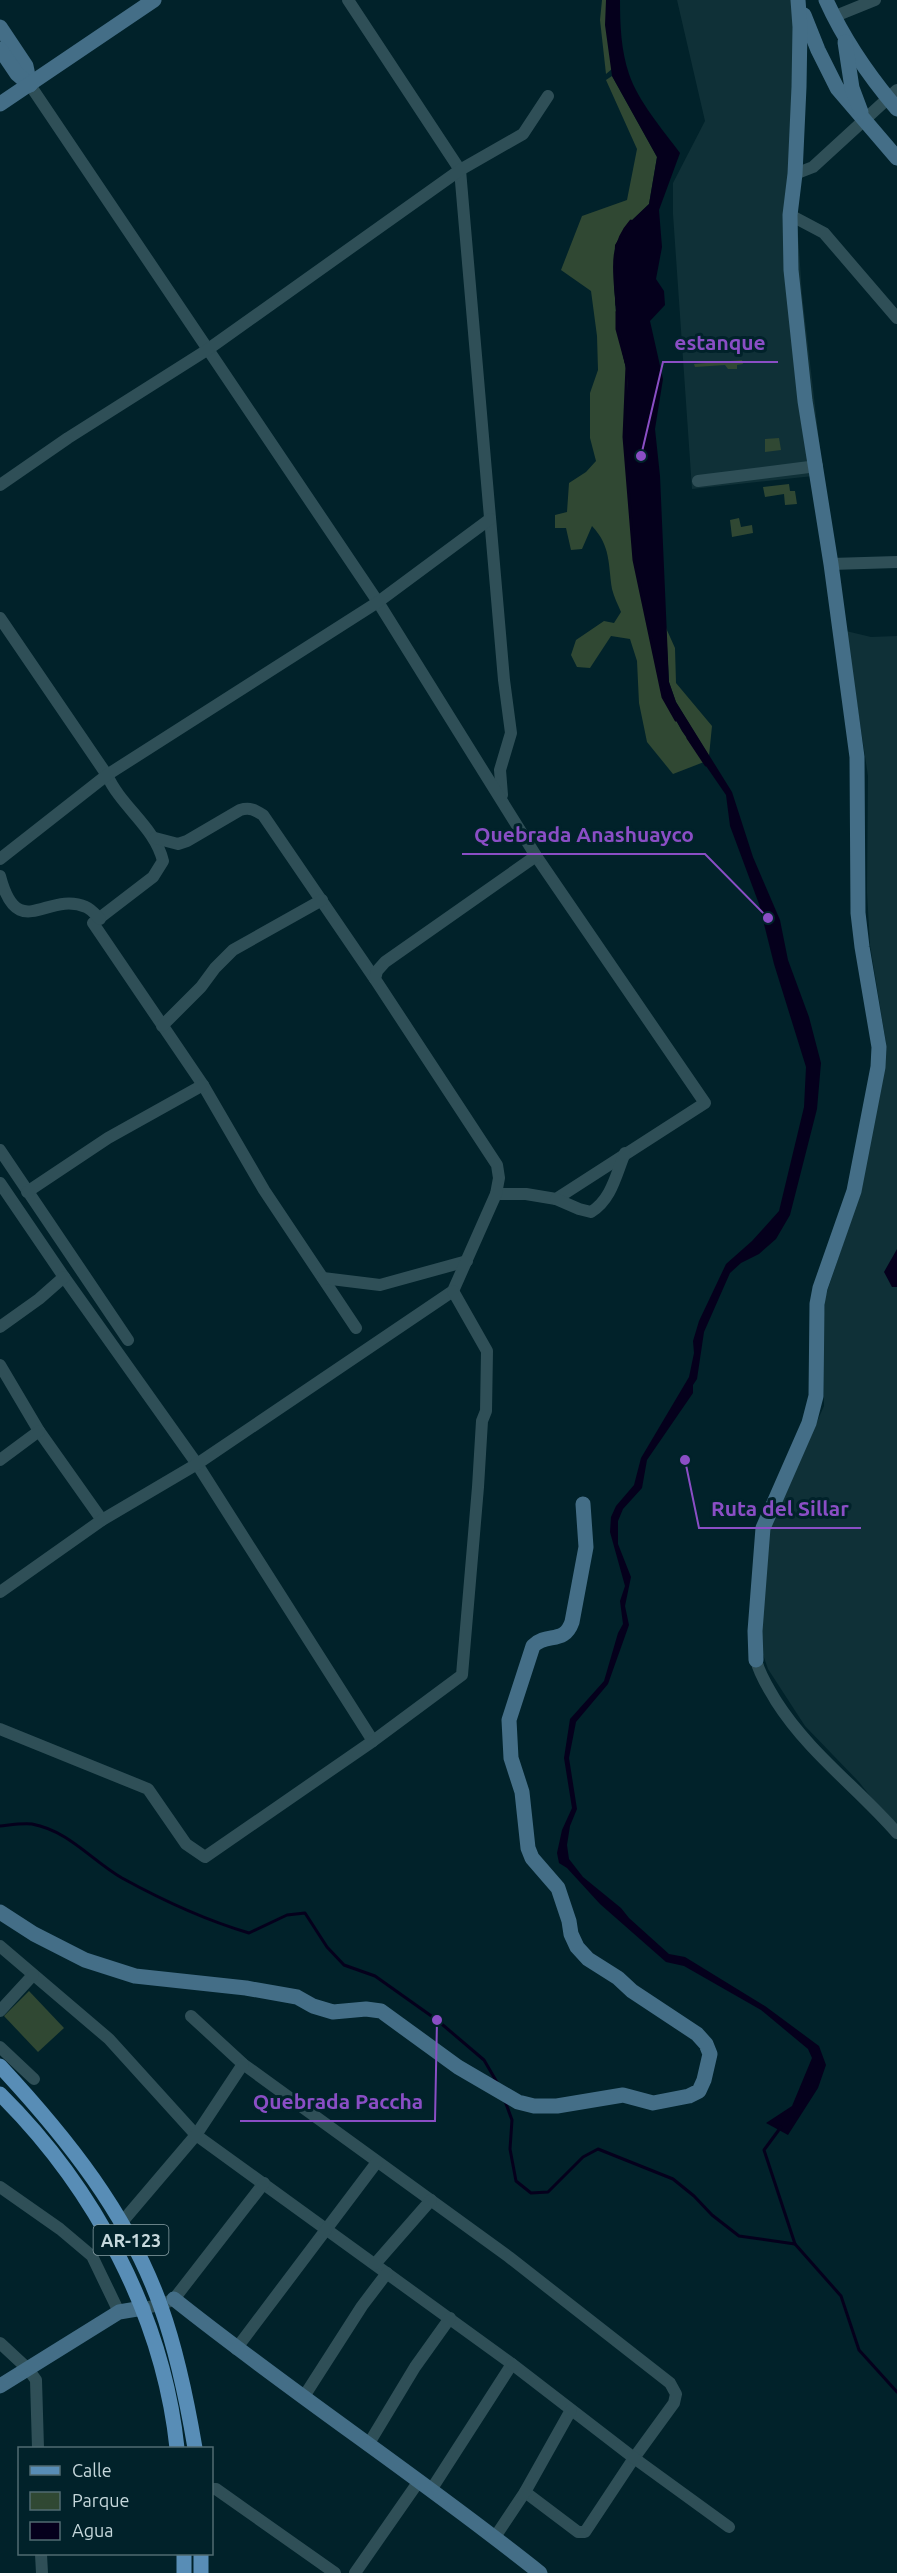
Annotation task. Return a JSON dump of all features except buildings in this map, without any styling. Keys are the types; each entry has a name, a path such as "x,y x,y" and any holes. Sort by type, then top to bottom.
{"main road":[{"name":"AR-123","path":"0,2066 63,2136 122,2223 167,2302 195,2447"},
{"name":"AR-123","path":"0,2094 25,2118 71,2178 116,2251 143,2308 164,2376 177,2447"},
{"path":"184,2555 184,2573"},
{"path":"201,2555 201,2573"}],"street":[{"path":"0,104 154,0"},
{"path":"348,0 460,170 504,680 511,722 511,733 500,770 502,800"},
{"path":"798,0 818,50 837,88 897,158"},
{"path":"798,0 800,37 795,174 790,215 791,270 796,332 857,757 858,913 879,1047 878,1067 854,1191 820,1288 817,1304 816,1396 809,1423 763,1528 754,1638 759,1674 790,1722 812,1749 897,1833"},
{"path":"795,174 813,167 864,120 894,99 871,79 845,38 826,0"},
{"path":"834,17 875,0"},
{"path":"0,27 26,66 30,85"},
{"path":"845,38 852,88 864,120"},
{"path":"0,49 17,74 30,85 378,602 536,856 631,999 705,1103 556,1199"},
{"path":"0,485 68,438 207,350 460,170 523,134 548,96"},
{"path":"790,215 824,233 897,318"},
{"path":"698,481 817,466"},
{"path":"0,859 107,775 378,602 490,519"},
{"path":"831,564 897,562"},
{"path":"0,618 107,775 122,801 154,838 163,861 153,878 93,923 203,1085 264,1190 356,1328"},
{"path":"0,1592 102,1520 197,1464 453,1292 496,1194 499,1178 497,1165 375,979 263,815 248,808 240,810 187,842 178,844 154,838"},
{"path":"375,979 377,971 386,962 536,856"},
{"path":"0,876 7,899 22,910 70,904 86,907 100,919"},
{"path":"162,1026 201,987 215,968 233,950 322,900"},
{"path":"27,1192 108,1138 203,1085"},
{"path":"0,1150 128,1340"},
{"path":"496,1194 526,1194 556,1199 591,1212 600,1206 613,1184 625,1153"},
{"path":"0,1183 197,1464 373,1741"},
{"path":"0,1206 11,1199"},
{"path":"323,1278 380,1285 467,1261"},
{"path":"0,1327 39,1299 64,1277"},
{"path":"0,1729 148,1789 186,1844 205,1857 373,1741 462,1675 482,1422 486,1411 487,1351 453,1292"},
{"path":"0,1365 39,1431 102,1520"},
{"path":"0,1460 39,1431"},
{"path":"0,1912 34,1934 85,1960 135,1976 297,1997 313,2006 333,2012 366,2009 381,2011 458,2067 518,2102 534,2106 557,2106 623,2095 653,2103 689,2096 699,2091 710,2054 706,2044 697,2034 588,1959 577,1947 558,1888 532,1858 528,1848 522,1792 511,1758 508,1720 533,1646 539,1640 561,1636 569,1631 586,1547 583,1504"},
{"path":"0,1946 108,2039 196,2135 513,2364 634,2458 729,2527"},
{"path":"0,2011 33,1975"},
{"path":"191,2016 243,2064 518,2264 670,2383 676,2394 674,2403 585,2532 578,2532 525,2492"},
{"path":"0,2047 34,2079"},
{"path":"122,2223 196,2135 243,2064"},
{"path":"236,2349 377,2162"},
{"path":"0,2386 119,2312 167,2302 264,2182"},
{"path":"0,2187 60,2229 92,2256 119,2312"},
{"path":"375,2264 430,2200"},
{"path":"303,2398 362,2306 387,2273"},
{"path":"167,2302 425,2486 540,2573"},
{"path":"368,2445 415,2367 450,2318"},
{"path":"0,2343 28,2369 36,2380 38,2447"},
{"path":"355,2573 425,2486 513,2364"},
{"path":"495,2537 525,2492 571,2410"},
{"path":"213,2489 335,2573"},
{"path":"41,2555 42,2573"}],"shaded area":[{"path":"677,0 805,0 796,204 802,294 823,475 692,489 673,214 673,183 705,121"},
{"path":"846,631 871,637 897,636 897,1830 859,1782 805,1726 768,1669 759,1643 766,1544 771,1525 824,1406 825,1298 862,1187 886,1043 870,945 867,892 868,776"}],"green space":[{"path":"602,0 614,0 619,63 606,74 600,20"},
{"path":"612,76 657,157 649,204 629,223 615,246 614,281 617,329 628,377 624,437 634,559 663,697 682,731 704,762 673,774 647,742 639,703 637,661 630,639 611,636 590,668 577,667 571,655 576,640 604,621 614,623 621,612 612,589 606,548 598,533 592,526 582,549 571,550 566,528 555,528 555,515 567,512 569,483 586,472 596,461 590,438 590,393 598,370 597,336 591,291 561,270 582,216 627,200 637,149 606,80"},
{"path":"742,360 743,364 737,365 737,369 728,369 725,365 695,367 694,364"},
{"path":"779,438 781,450 765,452 765,439"},
{"path":"789,484 790,491 795,491 797,504 785,505 784,494 765,497 763,487"},
{"path":"739,518 741,527 752,525 753,533 732,537 730,520"},
{"path":"666,628 675,648 676,683 712,726 709,756 676,702 669,682"},
{"path":"29,1991 64,2028 38,2052 4,2016"}],"water":[{"path":"606,0 620,0 624,56 629,74 645,105 680,153 659,210 662,247 656,279 664,291 665,305 650,321 663,379 655,429 660,476 669,682 676,702 732,792 753,857 780,920 788,960 809,1017 821,1063 817,1109 790,1215 776,1239 759,1254 741,1263 730,1273 704,1332 693,1393 647,1460 642,1488 623,1509 618,1521 618,1544 631,1577 625,1606 629,1625 608,1684 576,1722 569,1758 577,1809 570,1826 567,1845 569,1859 583,1877 621,1908 669,1954 685,1957 765,2006 819,2046 826,2065 818,2088 788,2135 766,2123 792,2106 812,2058 808,2049 761,2010 684,1966 666,1962 600,1904 567,1868 559,1863 557,1853 562,1830 572,1808 564,1758 570,1719 604,1681 618,1633 623,1624 620,1601 625,1586 610,1532 611,1517 616,1506 634,1485 641,1458 689,1377 694,1353 693,1341 699,1321 726,1264 752,1241 779,1211 804,1107 806,1067 774,964 759,904 730,826 726,795 682,731 663,697 634,560 624,437 628,377 617,329 614,281 615,245 629,223 649,204 657,157 612,76 605,25"},
{"path":"897,1249 897,1287 892,1287 884,1272"}],"waterway":[{"path":"617,305 614,272 616,251 631,221"},
{"path":"617,312 617,329 627,366 624,437 634,560 663,697 676,720"},
{"path":"688,738 706,765"},
{"path":"0,1826 32,1824 57,1833 69,1839 111,1871 137,1886 200,1916 249,1933 287,1915 305,1913 327,1947 344,1965 375,1976 437,2020 484,2060 498,2084"},
{"path":"505,2101 512,2120 510,2149 516,2181 531,2193 548,2192 583,2157 598,2149 673,2179 739,2236 795,2244"},
{"path":"781,2127 764,2150 795,2244 841,2296 859,2350 897,2392"}],"place":[{"name":"estanque","path":"641,456"},
{"name":"Quebrada Anashuayco","path":"768,918"},
{"name":"Ruta del Sillar","path":"685,1460"},
{"name":"Quebrada Paccha","path":"437,2020"}]}
